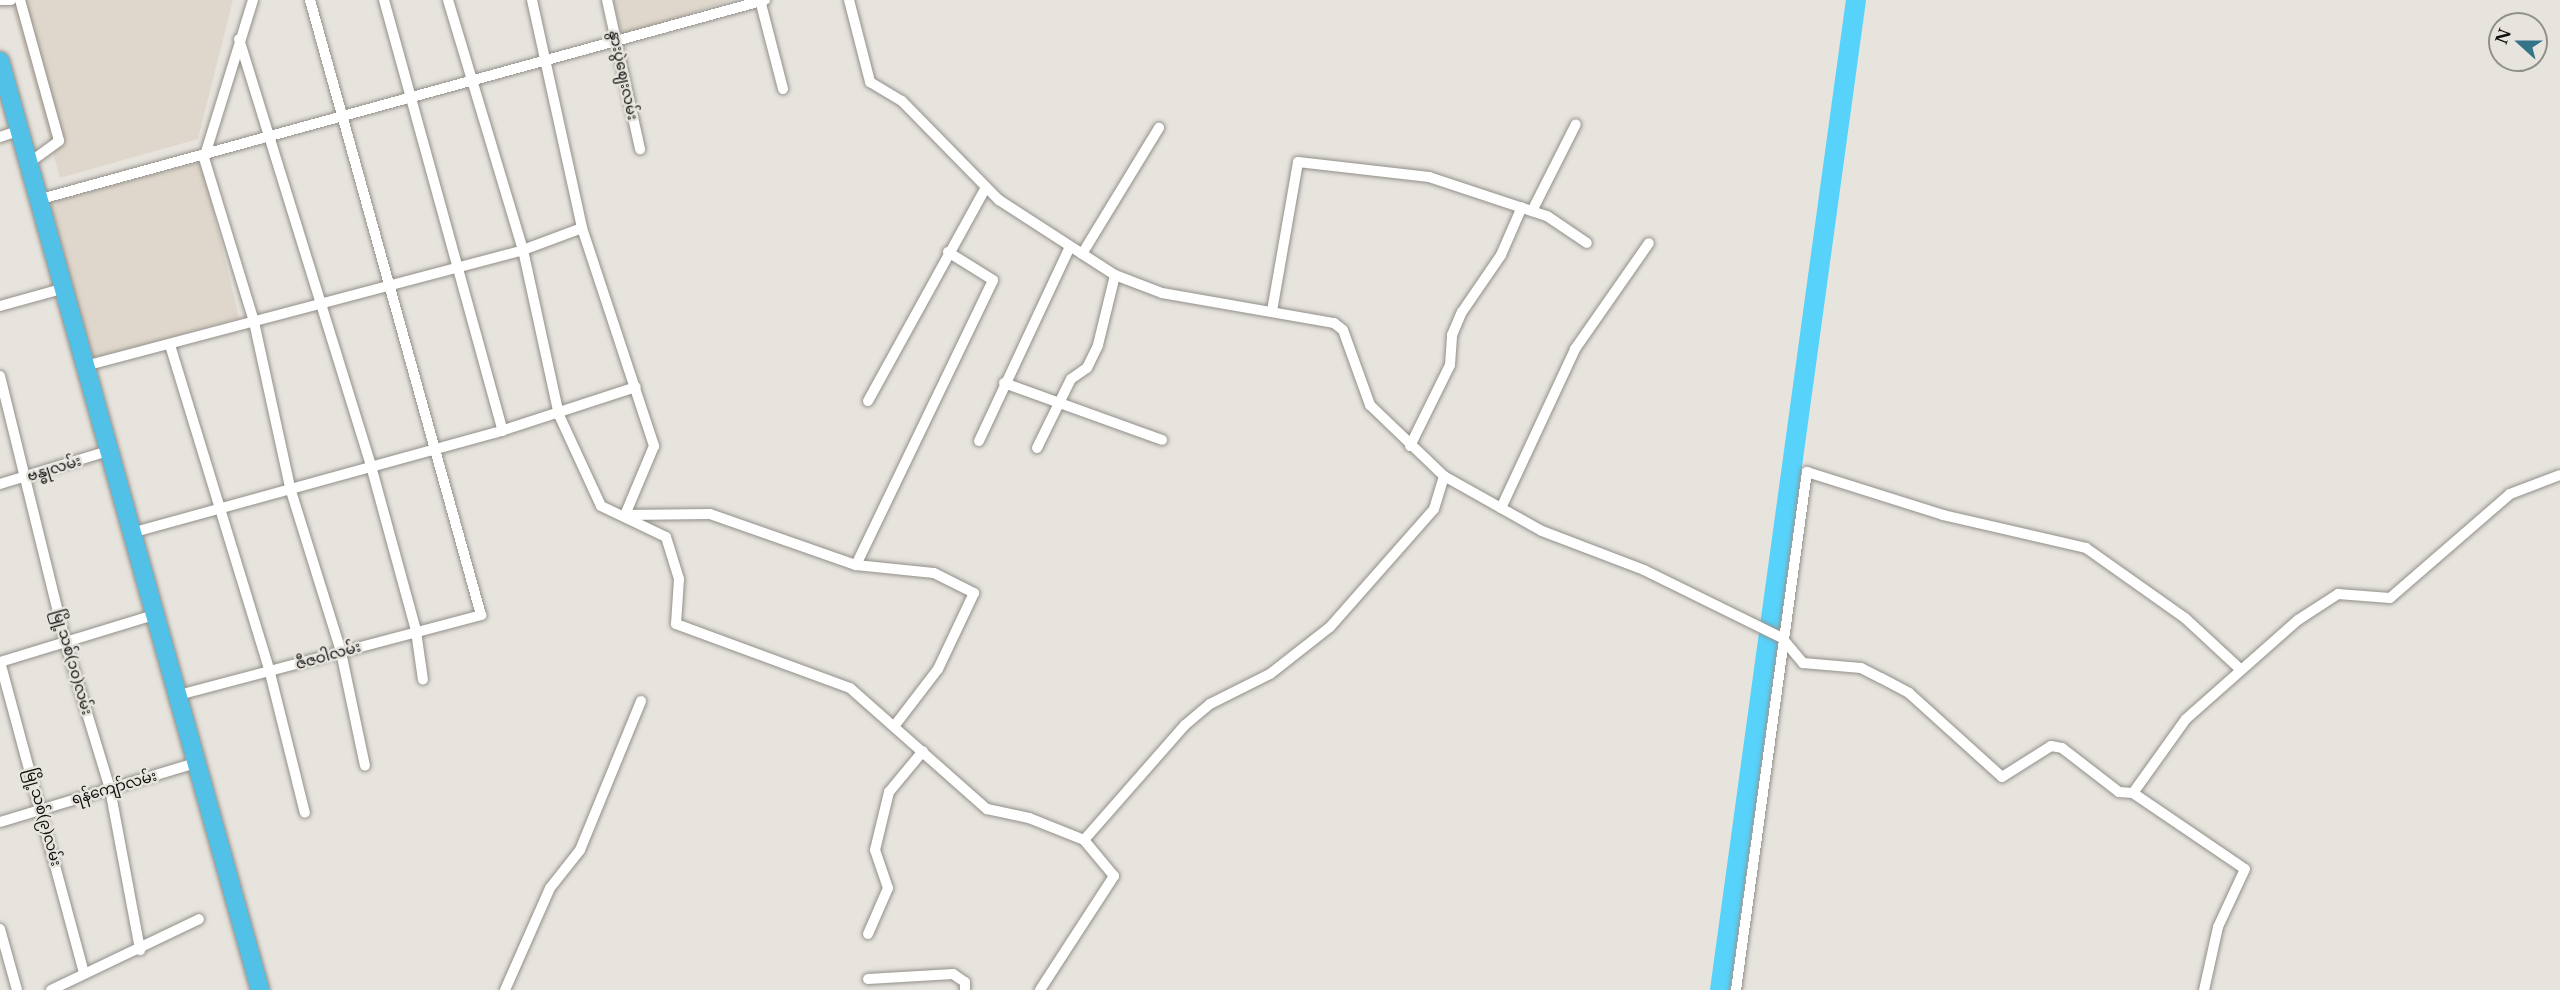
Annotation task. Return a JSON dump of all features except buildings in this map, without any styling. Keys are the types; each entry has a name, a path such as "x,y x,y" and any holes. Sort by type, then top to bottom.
{"highway":[{"path":"0,61 41,199 175,696 260,990"}],"street":[{"path":"0,0 11,0"},
{"path":"20,0 59,141 29,163"},
{"path":"253,0 239,39 204,158 254,322 291,491 341,651 365,766"},
{"path":"310,0 435,450"},
{"path":"384,0 503,431"},
{"path":"448,0 469,84 523,250 559,415 601,506 625,515 666,537 679,579 676,624 850,688 896,724 987,809 1029,818 1084,840 1114,876 1040,990"},
{"path":"532,0 548,64 582,228 654,446 625,515"},
{"name":"နွားပွဲဈေးလမ်း","path":"607,0 640,149"},
{"path":"41,199 204,158 343,118 548,64 762,0 783,89"},
{"path":"849,0 870,82 902,101 986,187 1070,247 1115,275 1162,293 1325,321 1343,330 1370,405 1410,446 1444,476 1542,531 1644,570 1764,633 1782,638 1803,663 1861,668 1909,693 1993,773 2008,776 2051,747 2062,748 2120,792 2133,793 2245,869 2218,927 2204,990"},
{"path":"239,39 323,300 371,466 417,631 423,680"},
{"path":"1410,446 1450,365 1452,335 1462,312 1501,255 1576,124"},
{"path":"1082,254 1159,128"},
{"path":"0,137 20,130"},
{"path":"1272,311 1298,162 1429,177 1527,209 1587,243"},
{"path":"868,401 948,252 986,187"},
{"path":"85,366 254,322 323,300 523,250 582,228"},
{"path":"1501,508 1575,349 1649,243"},
{"path":"979,441 1004,383 1070,247"},
{"path":"856,565 993,280 948,252"},
{"path":"1036,448 1058,403 1098,345 1115,275"},
{"path":"0,306 65,288"},
{"path":"170,345 217,507 270,673 305,813"},
{"name":"မြို့သစ်(၁၀)လမ်း","path":"0,376 66,644 110,789 140,950"},
{"path":"1004,383 1161,440"},
{"path":"131,533 217,507 291,491 371,466 559,415 636,387"},
{"name":"ဇီဇဝါလမ်း","path":"175,696 270,673 341,651 481,615 435,450"},
{"name":"ဗန္ဓုလမ်း","path":"0,484 108,451"},
{"path":"1736,990 1782,638 1807,472 1943,515 2086,548 2185,618 2240,669"},
{"path":"2133,793 2186,719 2240,669 2338,594 2390,598 2510,494 2560,475"},
{"path":"1084,840 1193,718 1270,674 1337,620 1434,509 1444,476"},
{"path":"625,515 710,514 856,565 934,573 974,593 938,669 896,724"},
{"path":"0,662 66,644 153,615"},
{"name":"မြို့သစ်(၉)လမ်း","path":"0,662 42,806 84,973"},
{"path":"505,990 550,888 580,850 641,701"},
{"path":"868,934 888,888 875,850 889,792 923,751"},
{"name":"ရန်ကျော်လမ်း","path":"0,822 33,814 42,806 110,789 195,763"},
{"path":"51,990 84,973 140,950 199,919"},
{"path":"0,928 17,990"},
{"path":"867,979 953,974 965,982 965,990"}],"shaded area":[{"path":"10,0 233,0 198,139 60,178"},
{"path":"613,0 731,0 622,36"},
{"path":"202,162 239,318 92,359 50,202"}],"waterway":[{"path":"1720,990 1856,0"}]}
